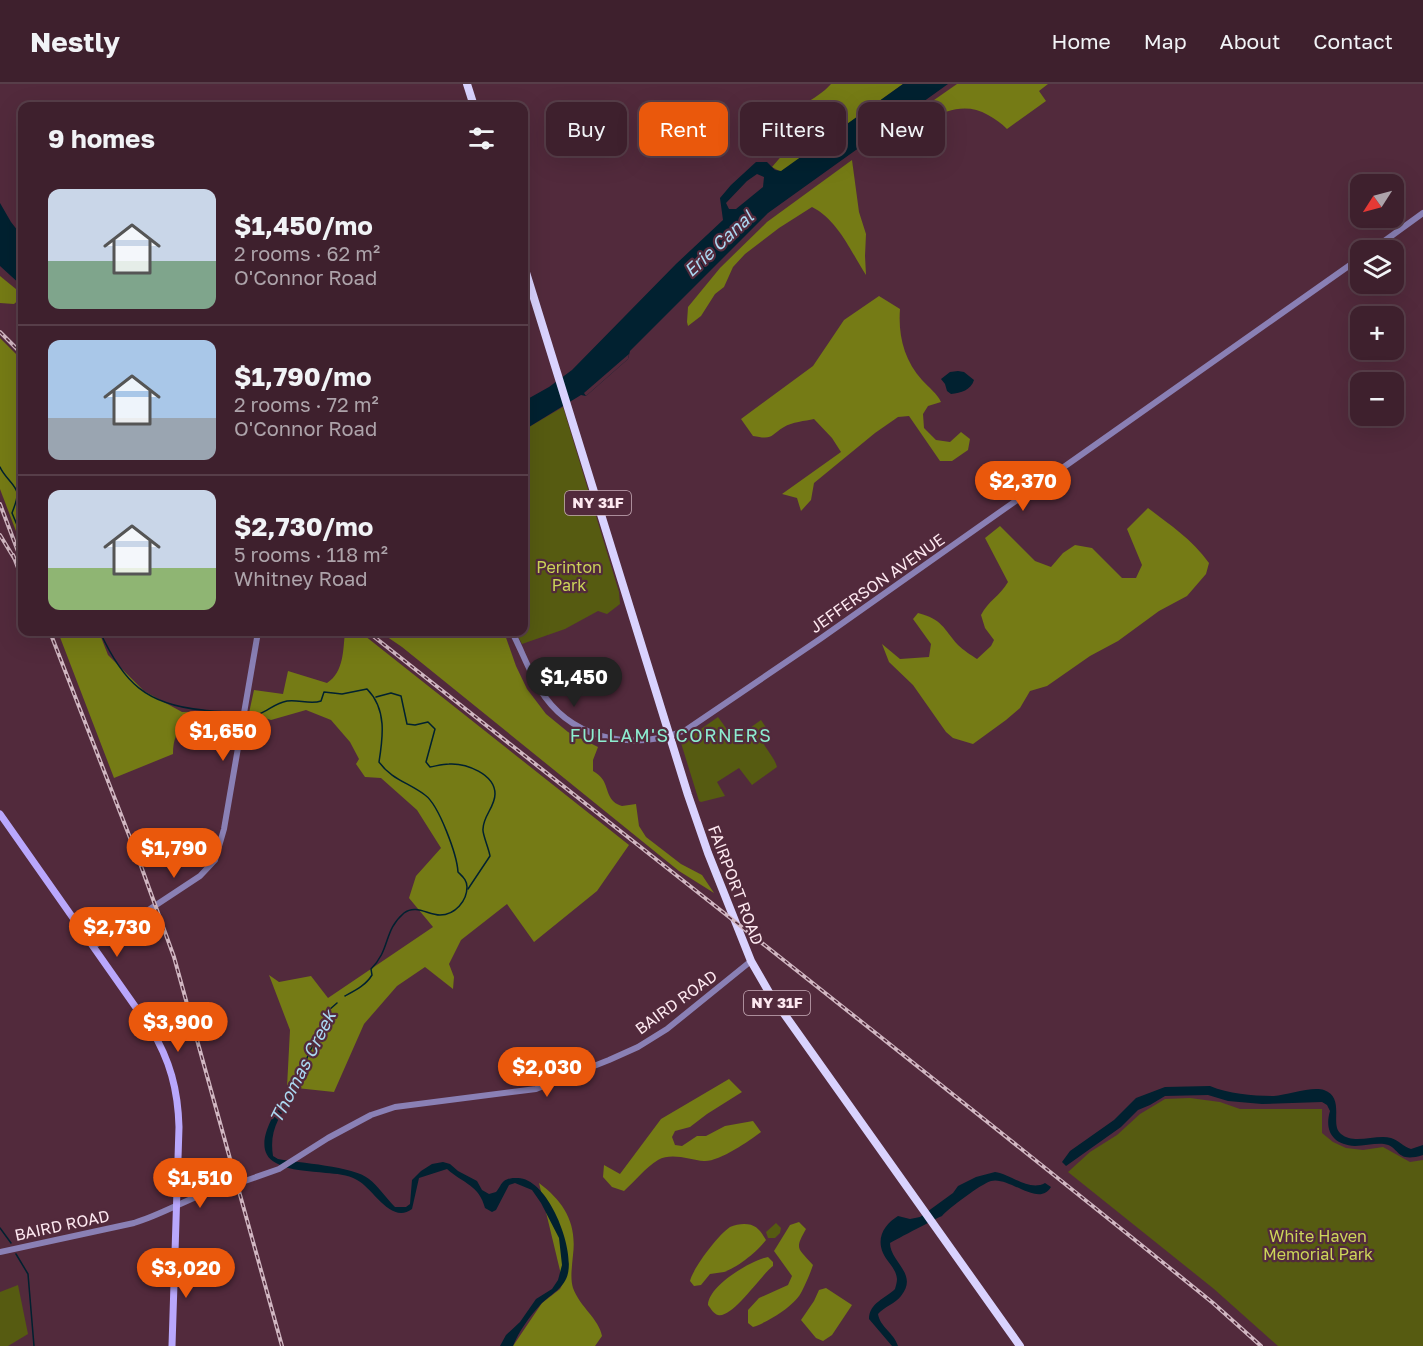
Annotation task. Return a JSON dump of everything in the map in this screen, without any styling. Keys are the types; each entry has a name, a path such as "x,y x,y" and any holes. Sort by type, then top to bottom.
{"main road":[{"path":"467,84 473,102"},
{"name":"FAIRPORT ROAD","path":"528,279 669,736 708,853 751,961 776,1002 1020,1346"},
{"path":"0,814 151,1029 169,1062 178,1098 172,1346"}],"street":[{"path":"1385,240 1423,213"},
{"name":"JEFFERSON AVENUE","path":"514,636 546,698 583,730 619,740 642,741 669,736 694,726 1350,265"},
{"path":"94,946 200,876 215,860 220,844 257,636"},
{"name":"BAIRD ROAD","path":"242,1182 279,1169 364,1118 395,1107 536,1089 609,1060 638,1047 667,1029 751,961"},
{"path":"177,1162 182,1181 188,1187 196,1191 215,1189"},
{"name":"BAIRD ROAD","path":"0,1252 114,1228 155,1216 215,1189 229,1186"}],"green space":[{"name":"Perinton Park","path":"563,407 619,592 620,604 607,614 598,611 565,629 522,644 518,636 528,636 528,428"},
{"path":"718,717 731,735 744,727 747,730 761,720 767,729 761,735 762,739 777,767 752,785 739,768 717,782 725,796 701,802 681,743"},
{"name":"White Haven Memorial Park","path":"1190,1098 1220,1102 1240,1109 1322,1109 1322,1133 1333,1142 1346,1148 1363,1150 1383,1147 1410,1162 1423,1160 1423,1346 1278,1346 1214,1289 1068,1172 1090,1152 1117,1135 1140,1114 1165,1099"},
{"path":"776,1223 781,1228 780,1233 775,1238 768,1238 766,1232"},
{"path":"18,1285 28,1334 8,1346 0,1346 0,1292"}],"shaded area":[{"path":"831,84 903,84 878,102 858,102 858,116 846,125 846,102 807,102"},
{"path":"957,84 1048,84 1039,91 1046,101 1007,129 998,121 976,110 964,108 945,113 945,102 931,102"},
{"path":"782,156 803,156 781,172 772,167"},
{"path":"852,160 859,212 866,234 866,275 837,228 812,207 745,254 733,267 724,287 715,294 701,316 688,326 688,307 720,268 767,222"},
{"path":"0,276 18,291 18,300 14,304 0,303"},
{"path":"879,296 900,309 901,338 907,356 916,372 941,402 928,406 923,414 924,428 936,440 950,442 961,432 970,439 968,450 952,461 940,461 909,416 898,417 814,483 811,500 801,511 797,498 782,494 841,452 832,438 814,419 791,424 765,438 753,436 741,419 813,366 844,320"},
{"path":"0,338 18,356 18,536 0,489"},
{"path":"1148,508 1188,540 1209,563 1206,574 1187,596 1159,611 1118,641 1090,656 1047,686 1030,691 1020,708 973,744 953,738 946,732 913,685 889,662 882,644 900,659 929,657 931,644 913,619 918,613 937,621 958,645 977,659 991,646 994,640 985,628 981,615 1008,582 985,538 1000,526 1035,561 1051,567 1063,553 1075,545 1092,548 1122,578 1136,578 1142,565 1127,529"},
{"path":"60,636 101,636 108,655 144,691 182,712 236,711 234,725 187,720 176,736 173,754 114,778"},
{"path":"345,636 365,636 629,845 597,891 534,942 507,904 461,940 449,964 454,977 453,989 425,967 397,986 364,1024 334,1092 287,1087 290,1030 269,975 279,982 311,976 328,998 433,927 409,898 416,876 441,848 417,810 381,778 365,777 356,764 359,759 350,742 331,720 306,710 271,720 249,713 254,690 283,694 288,671 327,683 337,673 342,660"},
{"path":"386,636 505,636 527,689 546,714 568,732 598,747 593,760 593,771 602,778 613,801 622,806 636,804 639,826 646,837 681,864 702,875 714,893 679,871"},
{"path":"729,1079 742,1092 690,1127 675,1131 672,1137 675,1145 682,1146 697,1136 706,1136 725,1126 753,1121 761,1132 718,1158 704,1161 669,1157 658,1160 624,1191 612,1187 603,1177 604,1165 620,1174 661,1119"},
{"path":"539,1183 562,1206 571,1223 574,1243 572,1284 576,1295 600,1330 602,1336 595,1346 513,1346 542,1303 560,1289 563,1283"},
{"path":"799,1222 806,1229 799,1248 813,1265 808,1278 794,1302 773,1317 753,1327 748,1323 748,1310 759,1298 788,1285 792,1276 774,1251 790,1225"},
{"path":"744,1224 757,1228 766,1240 753,1254 735,1267 724,1272 710,1274 701,1285 694,1286 690,1281 692,1275 713,1244 730,1227"},
{"path":"768,1257 773,1262 773,1266 739,1303 724,1314 718,1315 714,1312 708,1305 715,1290 742,1268"},
{"path":"826,1288 852,1305 832,1335 823,1341 816,1338 801,1320 819,1290"}],"water":[{"path":"903,84 948,84 923,102 878,102"},
{"name":"Erie Canal","path":"858,116 858,148 768,213 630,351 628,359 586,396 581,395 528,428 528,399 572,370 676,264 723,220 720,198 731,185 756,162 767,162 775,170 781,171 802,156 846,156 846,125","holes":["757,174 764,177 763,187 736,209 729,209 726,203"]},
{"path":"0,203 18,231 18,282 0,266"},
{"path":"950,372 964,372 974,380 965,390 951,394 941,379"},
{"path":"1210,1086 1233,1093 1266,1096 1313,1089 1324,1090 1334,1099 1336,1124 1341,1134 1352,1139 1391,1138 1411,1149 1423,1145 1423,1155 1403,1156 1389,1145 1384,1144 1355,1146 1341,1143 1329,1131 1330,1111 1322,1102 1262,1104 1228,1101 1208,1095 1165,1096 1138,1110 1121,1127 1066,1166 1062,1162 1070,1151 1114,1120 1136,1098 1165,1087"},
{"path":"287,1094 292,1097 279,1118 274,1132 273,1156 278,1159 339,1168 362,1175 369,1179 395,1207 406,1207 410,1204 412,1180 421,1171 432,1164 443,1162 477,1181 482,1190 489,1194 496,1192 504,1181 512,1178 529,1181 539,1189 549,1201 563,1231 569,1261 568,1273 561,1287 541,1304 529,1319 513,1346 500,1346 506,1335 520,1322 536,1299 552,1289 558,1280 562,1265 559,1238 532,1190 515,1183 509,1185 496,1210 492,1212 485,1208 475,1190 447,1169 419,1178 412,1209 404,1213 397,1212 383,1204 363,1184 353,1178 287,1168 268,1157 265,1149 267,1129"},
{"path":"995,1172 1026,1184 1045,1183 1051,1187 1046,1193 1039,1194 1006,1183 991,1181 965,1197 942,1216 890,1243 891,1250 907,1281 906,1288 899,1298 878,1314 881,1323 898,1346 892,1346 869,1319 872,1309 895,1289 897,1281 895,1272 881,1247 883,1232 898,1216 910,1219 920,1217 953,1193 958,1186 976,1177"}],"pier":[{"path":"629,354 628,359 586,396 584,393"}],"waterway":[{"name":"Thomas Creek","path":"0,467 16,490 17,498 12,513 18,527"},
{"name":"Thomas Creek","path":"102,636 118,665 139,688 151,696 183,707 240,714"},
{"name":"Thomas Creek","path":"245,715 262,713 287,701 321,701 324,692 342,694 367,689 381,714 382,743 379,762 389,773 430,800 446,831 458,872 466,882 465,897 451,913 436,915 418,910 404,913 397,920 382,954 371,969 370,979 345,996"},
{"path":"376,697 391,693 401,696 407,724 428,722 435,729 426,762 430,767 449,764 463,765 485,775 494,787 493,803 483,829 490,856 468,889"},
{"name":"Thomas Creek","path":"290,1095 329,1010 337,1003"},
{"path":"0,1228 11,1243"},
{"path":"16,1254 28,1274 34,1346"}],"tunnel":[{"path":"229,1186 242,1182"}],"railway":[{"path":"0,332 18,350"},
{"path":"0,504 18,551"},
{"path":"0,535 14,558"},
{"path":"13,555 18,568"},
{"path":"52,636 174,957 282,1346"},
{"path":"373,636 1002,1134 1213,1303 1261,1346"}],"district":[{"name":"FULLAM'S CORNERS","path":"671,736"}]}
